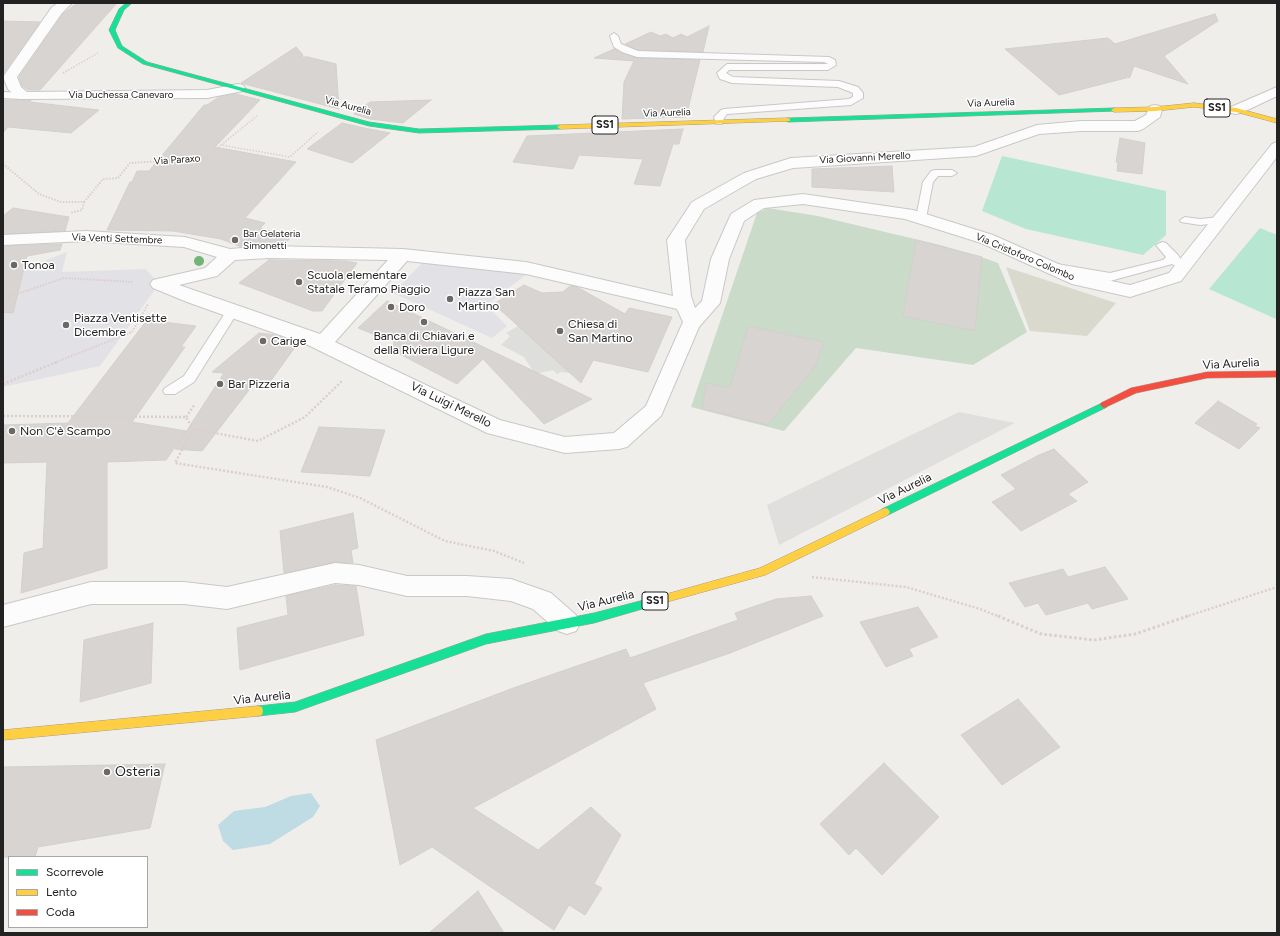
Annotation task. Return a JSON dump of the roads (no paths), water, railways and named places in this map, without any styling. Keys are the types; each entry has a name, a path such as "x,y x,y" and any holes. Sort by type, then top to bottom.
{"main road":[{"name":"Via Aurelia","path":"129,3 122,8 112,30 120,48 145,62 369,124 419,131 1155,109 1194,105 1236,110 1277,121"},
{"name":"Via Aurelia","path":"3,735 295,707 486,639 594,618 762,572 1134,390 1207,375 1277,374"}],"street":[{"path":"23,96 15,89 10,77 57,10 66,3"},
{"name":"Via Duchessa Canevaro","path":"23,96 207,94 238,88"},
{"path":"1236,110 1277,91"},
{"name":"Via Giovanni Merello","path":"688,314 682,296 676,240 698,206 750,176 792,163 934,155 976,151 1037,130 1080,126 1138,126 1153,117 1155,109"},
{"name":"Via Cristoforo Colombo","path":"688,314 711,303 720,259 737,218 760,204 803,199 907,214 987,239 1078,280 1130,291 1175,277 1177,263 1220,220 1277,147"},
{"name":"Via Venti Settembre","path":"3,240 86,236 185,242 230,255"},
{"path":"230,255 269,252 403,255 526,268 688,314"},
{"name":"Via Luigi Merello","path":"230,255 212,272 159,284 194,298 233,310 323,343 494,427 565,445 619,441 654,411 688,314"},
{"path":"323,343 403,255"},
{"path":"3,616 91,593 184,593 228,598 335,573 359,575 407,586 467,586 511,590 542,601 567,623"}],"lane":[{"path":"614,36 617,45 625,50 637,54 826,59 832,62 832,65 828,67 727,67 722,73 723,78 732,80 847,85 855,89 858,93 858,98 851,102 731,110 724,112 719,117 719,122"},
{"name":"Via Duchessa Canevaro","path":"3,94 23,96"},
{"path":"921,218 928,182 935,173 952,173"},
{"path":"1185,220 1200,222 1220,220"},
{"path":"1162,245 1177,263"},
{"path":"170,391 189,379 233,310"}],"water":[{"path":"311,793 320,806 313,817 270,844 233,850 223,841 218,825 234,811 265,807 291,796"}],"place":[{"name":"Bar Gelateria Simonetti","path":"235,240"},
{"name":"Tonoa","path":"14,265"},
{"name":"Scuola elementare Statale Teramo Piaggio","path":"299,282"},
{"name":"Piazza San Martino","path":"450,299"},
{"name":"Doro","path":"391,307"},
{"name":"Banca di Chiavari e della Riviera Ligure","path":"424,322"},
{"name":"Piazza Ventisette Dicembre","path":"66,325"},
{"name":"Chiesa di San Martino","path":"560,331"},
{"name":"Carige","path":"263,341"},
{"name":"Bar Pizzeria","path":"220,384"},
{"name":"Non C'è Scampo","path":"12,431"},
{"name":"Osteria","path":"107,772"}]}
